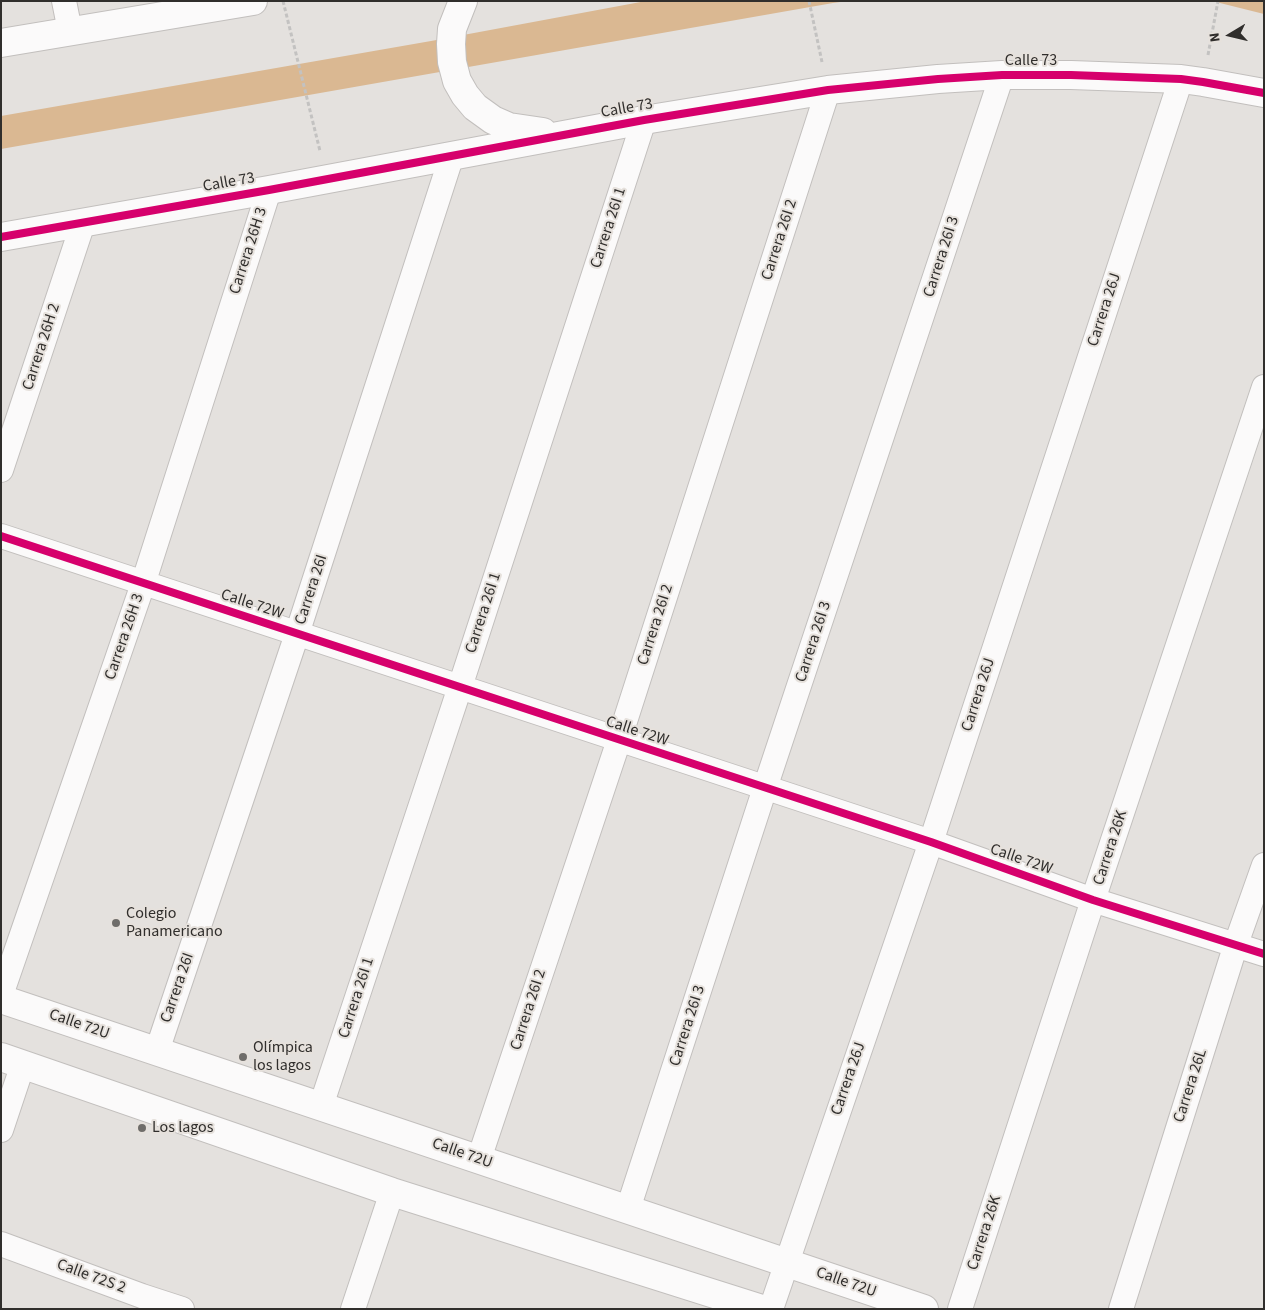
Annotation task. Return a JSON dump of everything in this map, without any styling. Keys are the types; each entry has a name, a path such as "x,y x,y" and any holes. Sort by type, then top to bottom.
{"street":[{"path":"64,1 70,31"},
{"path":"463,1 452,29 452,62 457,81 465,95 475,107 493,120 509,127 566,135"},
{"path":"1,43 240,2"},
{"name":"Calle 73","path":"1,237 269,190 644,120 828,90 938,79 1002,75 1071,75 1181,79 1264,93"},
{"name":"Carrera 26I 3","path":"628,1209 765,788 1002,75"},
{"name":"Carrera 26J","path":"771,1309 931,842 1181,79"},
{"name":"Carrera 26I 2","path":"479,1160 619,740 828,90"},
{"name":"Carrera 26I 1","path":"321,1106 460,687 644,120"},
{"name":"Carrera 26I","path":"156,1051 298,634 452,155"},
{"name":"Carrera 26H 3","path":"1,997 143,584 269,190"},
{"name":"Carrera 26H 2","path":"1,470 82,223"},
{"name":"Carrera 26K","path":"960,1309 1093,900 1264,387"},
{"name":"Calle 72W","path":"1,536 931,842 1093,900 1264,954"},
{"name":"Carrera 26L","path":"1121,1309 1236,944 1264,865"},
{"name":"Calle 72U","path":"1,997 156,1051 924,1309"},
{"path":"1,1130 12,1061 392,1192 762,1309"},
{"path":"353,1309 392,1192"},
{"name":"Calle 72S 2","path":"1,1244 140,1302 182,1309"}],"path":[{"path":"283,1 313,121"},
{"path":"809,1 819,46"},
{"path":"1209,52 1218,1"}],"shaded area":[{"path":"646,1 848,1 1,149 1,116 431,41"},
{"path":"1212,1 1264,1 1264,14"}],"cycle path":[{"path":"1,237 269,190 644,120 828,90 938,79 1002,75 1071,75 1181,79 1264,93"},
{"path":"1,536 931,842 1093,900 1264,954"}],"place":[{"name":"Colegio Panamericano","path":"116,923"},
{"name":"Olímpica los lagos","path":"243,1057"},
{"name":"Los lagos","path":"142,1128"}]}
